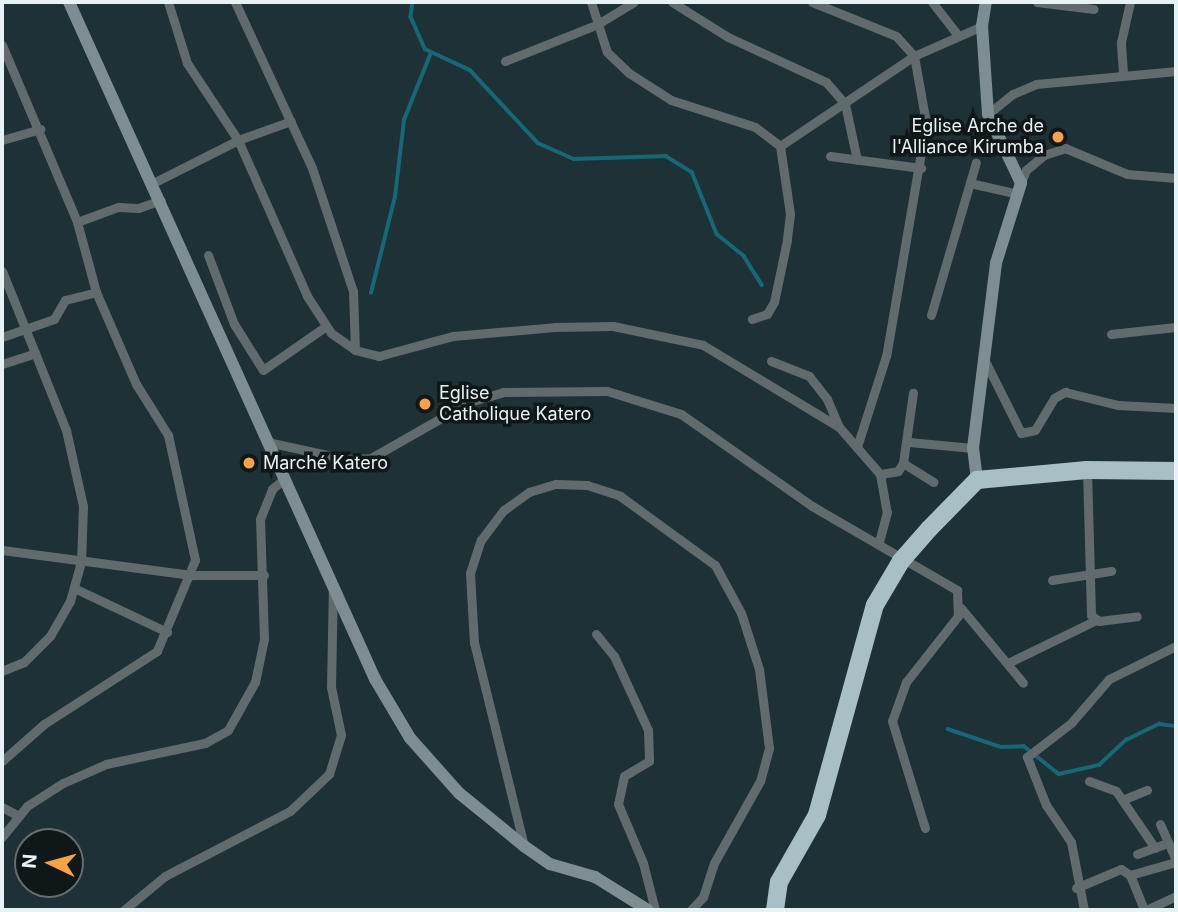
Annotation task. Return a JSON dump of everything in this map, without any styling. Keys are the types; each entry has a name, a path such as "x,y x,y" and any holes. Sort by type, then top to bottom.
{"highway":[{"path":"775,910 779,882 817,815 875,605 901,561 977,480 1087,470 1176,471"}],"street":[{"path":"69,2 272,443 375,679 410,738 459,793 524,846 550,864 596,877 648,910"},
{"path":"168,2 187,63 238,140 326,326 355,350 400,354 453,336 555,327 613,326 664,333 703,345 839,427"},
{"path":"235,2 291,121 353,291 355,350"},
{"path":"591,2 596,25 607,52 629,73 671,100 755,127 780,146 790,214 787,240 774,302 767,314 752,319"},
{"path":"505,61 596,25 634,2"},
{"path":"672,2 728,37 826,82 845,104 857,160"},
{"path":"812,2 896,36 914,56 926,123 921,169 886,356 857,447"},
{"path":"932,2 956,33"},
{"path":"986,2 982,26 988,114 1019,188"},
{"path":"1037,2 1094,9"},
{"path":"1124,73 1121,42 1130,2"},
{"path":"780,146 914,56 956,33 982,26"},
{"path":"2,46 40,129 77,222 96,292 136,383 168,435 193,530 193,575 167,632 149,658 109,679 2,761"},
{"path":"988,114 1013,94 1036,84 1124,73 1176,71"},
{"path":"153,183 238,140 291,121"},
{"path":"2,140 40,129"},
{"path":"977,480 973,448 996,263 1026,170 1044,155 1065,148 1127,173 1176,178"},
{"path":"830,156 921,169"},
{"path":"931,316 976,162"},
{"path":"970,183 1019,188"},
{"path":"77,222 118,206 138,208 161,200"},
{"path":"208,255 234,324 263,370 326,326"},
{"path":"2,271 35,353 79,477 81,562 74,588 50,636 24,662 2,671"},
{"path":"2,337 54,319 65,300 96,292"},
{"path":"220,330 234,324"},
{"path":"1111,334 1176,327"},
{"path":"2,364 35,353"},
{"path":"984,359 1021,433 1035,430 1054,398 1065,392 1128,407 1176,408"},
{"path":"771,361 809,376 839,427 880,474 887,512 880,542"},
{"path":"272,443 346,459 371,458 469,402 503,392 607,391 681,414 802,500 880,542 901,561 921,565 957,590 961,608 1010,662 1023,683"},
{"path":"880,474 898,471 904,463 909,442 913,393"},
{"path":"909,442 973,448"},
{"path":"904,463 934,482"},
{"path":"1087,470 1087,574 1094,621"},
{"path":"2,837 19,816 63,783 106,764 205,743 228,730 255,681 265,628 260,519 272,489 285,478"},
{"path":"524,846 477,655 470,573 481,540 504,510 529,492 556,484 587,485 620,496 715,565 741,613 759,669 769,748 760,781 714,863 703,897 691,910"},
{"path":"2,550 193,575 264,575"},
{"path":"1052,580 1111,571"},
{"path":"124,910 165,876 290,811 329,774 341,735 331,687 333,585"},
{"path":"74,588 167,632"},
{"path":"925,828 892,721 906,682 936,649 961,608"},
{"path":"1010,662 1094,621 1137,616"},
{"path":"596,634 614,656 648,730 649,761 624,776 618,804 637,844 654,910"},
{"path":"1084,910 1076,888 1070,842 1046,805 1027,757 1033,747 1071,723 1109,679 1176,646"},
{"path":"1089,781 1100,782 1122,800 1155,848"},
{"path":"1122,800 1147,790"},
{"path":"2,807 19,816"},
{"path":"1076,888 1110,869 1130,875 1176,861 1160,824"},
{"path":"1137,854 1168,843"},
{"path":"1130,875 1145,910 1176,896"}],"waterway":[{"path":"413,2 411,17 425,49 470,70 538,143 574,159 666,156 692,172 717,234 744,256 762,285"},
{"path":"371,293 395,197 404,120 431,53"},
{"path":"948,729 1001,747 1024,746 1059,774 1099,765 1126,740 1159,724 1176,726"}],"place":[{"name":"Eglise Arche de l'Alliance Kirumba","path":"1058,137"},
{"name":"Eglise Catholique Katero","path":"425,404"},
{"name":"Marché Katero","path":"249,463"}]}
